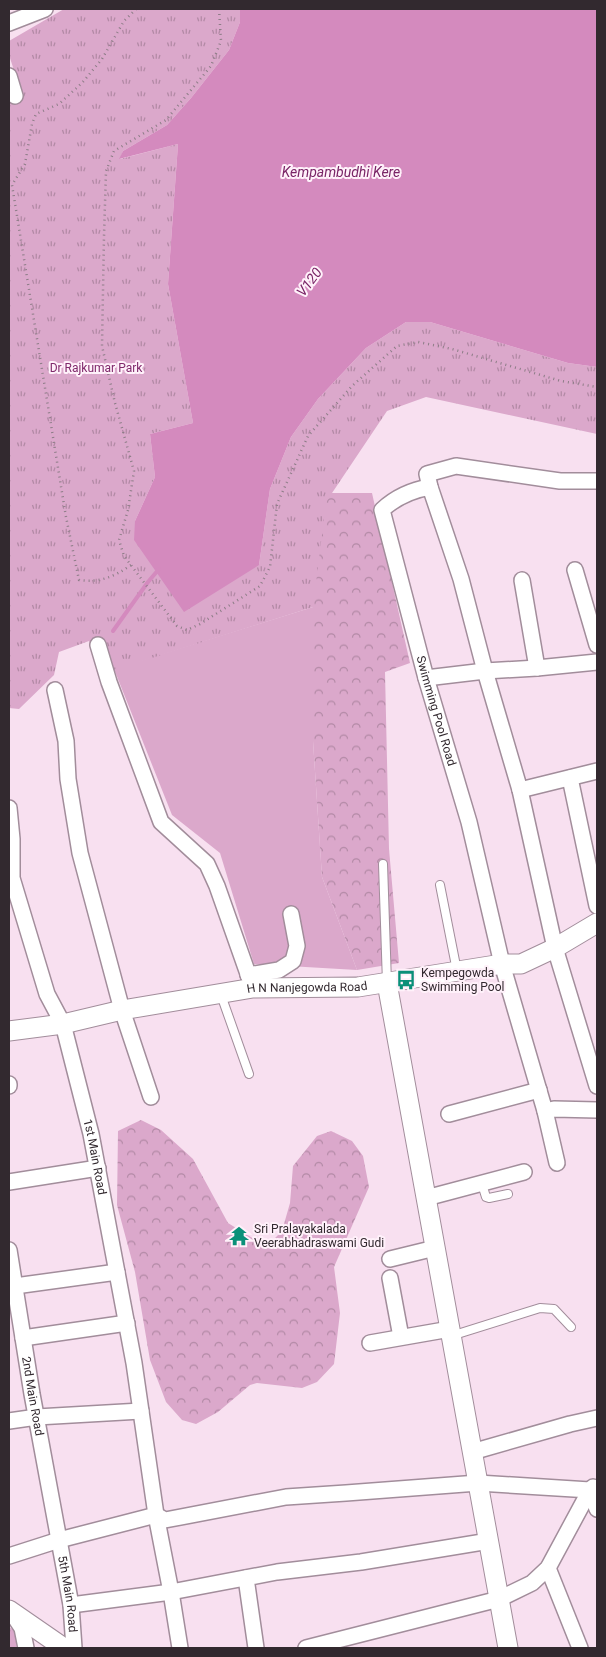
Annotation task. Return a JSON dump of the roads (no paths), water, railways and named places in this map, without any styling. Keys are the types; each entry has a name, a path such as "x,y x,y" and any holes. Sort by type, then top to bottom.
{"street":[{"path":"9,23 45,9"},
{"path":"9,76 15,96"},
{"path":"597,481 560,481 456,466 428,474 430,488 461,579 520,790 555,948 594,1063 597,1086"},
{"name":"Swimming Pool Road","path":"430,488 417,489 401,496 382,510 426,678 469,822 502,964 545,1111 558,1163"},
{"path":"575,570 597,645"},
{"path":"522,580 537,668"},
{"path":"98,645 109,682 161,822 207,864 217,886 251,982 280,970 293,961 297,946 291,914"},
{"path":"426,678 485,670 537,668 597,662"},
{"path":"55,690 66,741 68,779 80,853 122,1010 151,1097"},
{"path":"520,790 597,771"},
{"path":"570,778 597,906"},
{"name":"1st Main Road","path":"9,808 12,839 12,878 47,994 63,1024 91,1134 134,1363 156,1515"},
{"name":"H N Nanjegowda Road","path":"9,1031 63,1024 122,1010 220,993 251,982 358,987 502,964 521,964 555,948 597,923"},
{"path":"387,983 508,1648"},
{"path":"449,1114 539,1090"},
{"path":"545,1111 554,1108 597,1110"},
{"path":"9,1182 98,1168"},
{"path":"426,1198 524,1172"},
{"path":"390,1259 435,1248"},
{"name":"2nd Main Road","path":"9,1250 59,1540"},
{"path":"15,1286 117,1272"},
{"path":"390,1278 400,1337"},
{"path":"23,1338 127,1324"},
{"path":"370,1343 400,1337 450,1332"},
{"path":"9,1421 37,1417 141,1411"},
{"path":"472,1452 597,1418"},
{"path":"9,1556 59,1540 156,1515 165,1520 286,1497 478,1483 594,1486"},
{"path":"594,1486 597,1509"},
{"path":"306,1648 499,1600 532,1583 548,1568 594,1486"},
{"path":"156,1515 172,1592 180,1648"},
{"name":"5th Main Road","path":"59,1540 71,1605 74,1648"},
{"path":"71,1605 172,1592 277,1572 361,1562 488,1541"},
{"path":"548,1568 580,1648"},
{"path":"246,1578 256,1648"},
{"path":"10,1611 22,1628 26,1648"},
{"path":"10,1611 64,1648"}],"lane":[{"path":"383,864 387,983"},
{"path":"440,885 457,972"},
{"path":"220,993 249,1074"},
{"path":"482,1184 486,1197 490,1198 508,1194"},
{"path":"450,1332 540,1308 554,1309 571,1327"}],"water":[{"name":"Kempambudhi Kere","path":"240,9 597,9 597,367 568,363 430,322 406,322 366,348 318,399 291,437 270,489 259,565 184,612 134,540 135,521 155,477 150,434 193,423 168,284 178,144 119,159 123,151 167,125 191,98 229,50 240,22"}],"waterway":[{"name":"V120","path":"113,631 159,569"}],"place":[{"name":"Kempegowda Swimming Pool","path":"406,980"},
{"name":"Sri Pralayakalada Veerabhadraswami Gudi","path":"239,1236"}],"park label":[{"name":"Dr Rajkumar Park","path":"96,368"}]}
